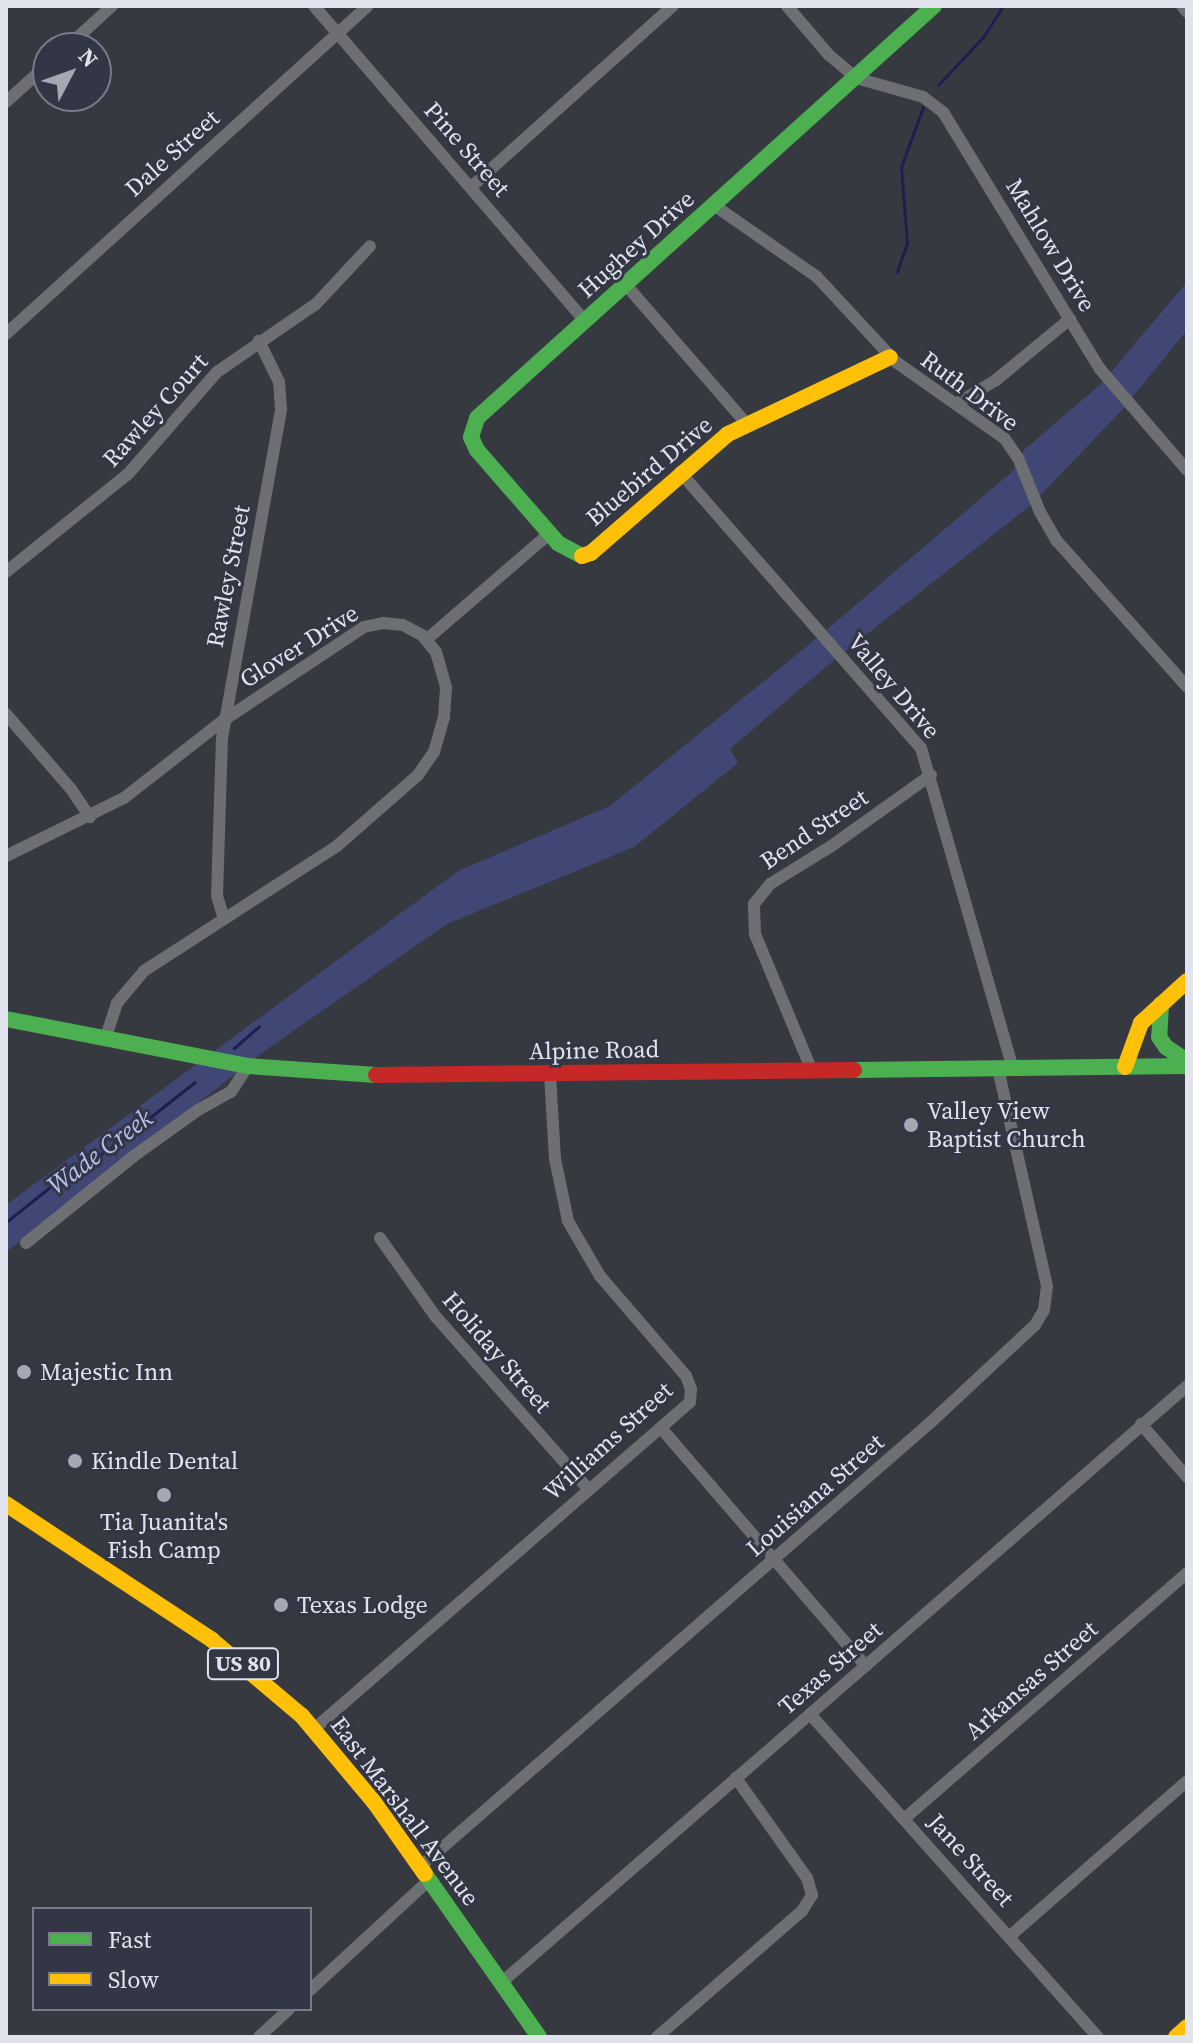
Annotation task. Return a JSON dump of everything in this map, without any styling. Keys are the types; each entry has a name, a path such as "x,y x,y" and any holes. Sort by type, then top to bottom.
{"main road":[{"name":"Hughey Drive","path":"550,533 477,450 471,432 477,418 934,6"},
{"name":"Bluebird Drive","path":"550,533 570,554 584,557 712,444 747,424 890,357"},
{"path":"1125,1067 1138,1028 1187,981"},
{"path":"1161,1004 1157,1026 1159,1037 1187,1064"},
{"name":"Alpine Road","path":"6,1019 248,1066 359,1076 1187,1064"},
{"name":"East Marshall Avenue","path":"6,1504 212,1640 264,1680 314,1729 362,1785 539,2037"},
{"path":"1176,2037 1187,2027"}],"street":[{"path":"84,32 112,6"},
{"name":"Pine Street","path":"314,6 585,321"},
{"name":"Dale Street","path":"6,334 368,6"},
{"path":"471,187 673,6"},
{"path":"787,6 829,55 856,78"},
{"path":"1182,6 1187,12"},
{"path":"6,102 32,78"},
{"name":"Mahlow Drive","path":"856,78 923,97 943,112 1107,379 1187,470"},
{"name":"Ruth Drive","path":"715,206 828,286 890,357 1005,439 1019,460 1040,512 1057,541 1187,687"},
{"name":"Rawley Court","path":"6,571 128,474 212,377 259,341 316,304 370,246"},
{"path":"626,285 747,424"},
{"path":"956,404 990,385 1070,319"},
{"name":"Rawley Street","path":"224,919 217,896 224,720 281,409 279,382 259,341"},
{"name":"Valley Drive","path":"680,472 913,737 931,775 1006,1068"},
{"path":"105,1039 113,1009 139,975 347,838 423,768 441,734 446,702 442,666 426,640 550,533"},
{"name":"Glover Drive","path":"6,856 90,817 134,792 224,720 364,627 398,623 426,640"},
{"path":"6,714 66,783 90,817"},
{"name":"Bend Street","path":"812,1071 755,934 754,904 770,884 830,847 931,775"},
{"path":"26,1243 134,1156 198,1110 231,1092 248,1066"},
{"name":"Louisiana Street","path":"312,1988 424,1873 773,1559 931,1422 1026,1336 1042,1315 1047,1286 1006,1068"},
{"name":"Williams Street","path":"314,1729 687,1406 691,1385 600,1276 574,1234 559,1188 550,1074"},
{"name":"Holiday Street","path":"380,1238 436,1317 588,1489"},
{"name":"Texas Street","path":"501,1983 1187,1386"},
{"path":"1141,1424 1187,1477"},
{"path":"661,1428 866,1666"},
{"name":"Arkansas Street","path":"904,1819 1187,1573"},
{"name":"Jane Street","path":"810,1714 1098,2037"},
{"path":"657,2037 802,1911 812,1892 807,1878 736,1778"},
{"path":"1010,1936 1187,1781"},
{"path":"259,2037 287,2011"}],"shaded area":[{"path":"1187,282 1187,330 1122,410 1031,505 834,660 730,749 738,763 634,847 447,924 266,1050 6,1252 6,1205 458,871 610,806 817,638 1013,471 1024,450 1101,384"}],"waterway":[{"path":"938,85 984,36 1003,6"},
{"path":"897,272 907,243 901,167 923,107"},
{"name":"Wade Creek","path":"234,1048 259,1026"},
{"name":"Wade Creek","path":"6,1222 60,1179 112,1147 195,1082"}],"traffic: fast":[{"path":"582,556 558,543 477,450 471,437 477,418 934,6"},
{"path":"1161,1004 1159,1037 1166,1047 1187,1061"},
{"path":"6,1019 248,1066 376,1075"},
{"path":"854,1070 1187,1066"},
{"path":"425,1874 539,2037"}],"traffic: slow":[{"path":"582,556 591,553 728,434 890,357"},
{"path":"1125,1067 1141,1023 1187,981"},
{"path":"6,1504 212,1640 302,1716 374,1802 425,1874"},
{"path":"1176,2037 1187,2027"}],"traffic: jam":[{"path":"376,1075 854,1070"}],"place":[{"name":"Valley View Baptist Church","path":"911,1125"},
{"name":"Majestic Inn","path":"24,1372"},
{"name":"Kindle Dental","path":"75,1461"},
{"name":"Tia Juanita's Fish Camp","path":"164,1495"},
{"name":"Texas Lodge","path":"281,1605"}]}
